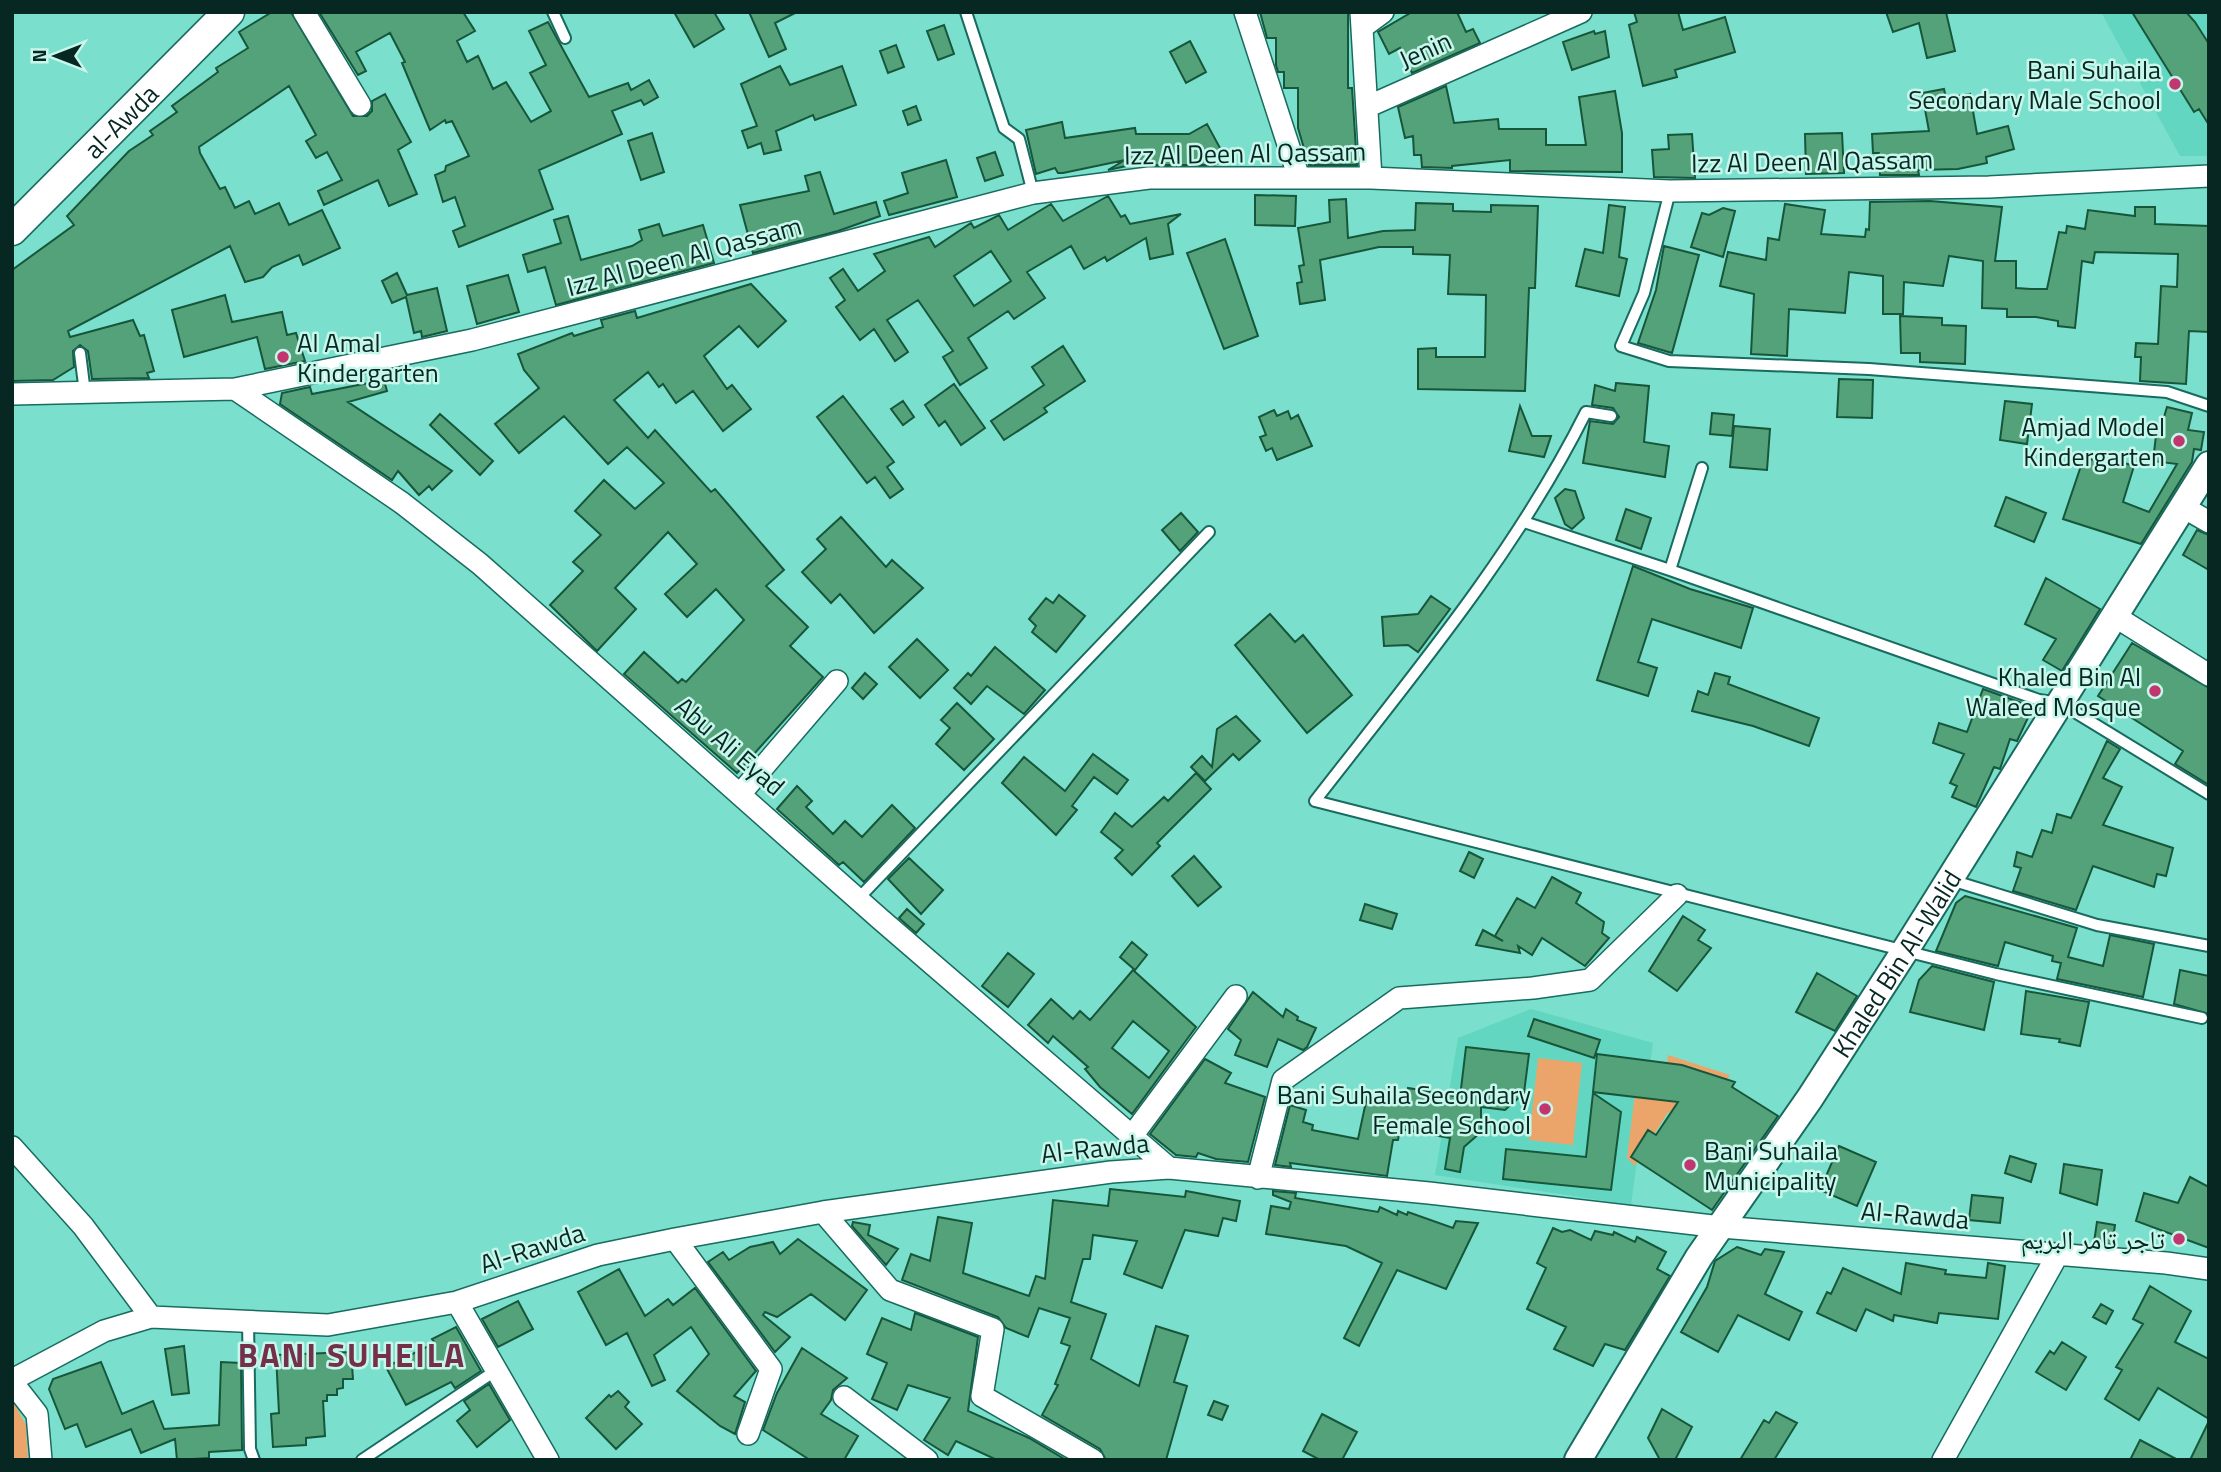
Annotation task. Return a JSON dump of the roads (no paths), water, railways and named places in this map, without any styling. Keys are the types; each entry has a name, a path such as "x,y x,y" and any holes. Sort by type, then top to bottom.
{"main road":[{"name":"al-Awda","path":"12,230 229,12"}],"street":[{"path":"304,12 360,105"},
{"path":"1245,12 1299,177"},
{"path":"1371,178 1362,19 1382,12"},
{"name":"Jenin","path":"1368,106 1581,12"},
{"name":"Izz Al Deen Al Qassam","path":"12,394 235,389 472,340 1033,193 1149,178 1371,178 1670,191 1989,187 2209,176"},
{"name":"Abu Ali Eyad","path":"235,389 402,503 480,564 858,899 1169,1168"},
{"name":"Khaled Bin Al-Walid","path":"1577,1460 1699,1257 1906,949 2209,465"},
{"path":"2183,507 2209,522"},
{"path":"2116,617 2209,675"},
{"path":"741,793 837,681"},
{"path":"1258,1178 1283,1080 1399,998 1533,988 1590,980 1677,894"},
{"path":"1132,1136 1236,996"},
{"path":"12,1147 83,1226 151,1317"},
{"name":"Al-Rawda","path":"12,1381 104,1331 151,1317 328,1325 457,1302 598,1255 675,1239 822,1212 1111,1172 1169,1168 1429,1193 1721,1227 2209,1269"},
{"path":"822,1212 890,1290 993,1329 982,1396 1093,1460"},
{"path":"675,1239 771,1369 748,1434"},
{"path":"1943,1460 2058,1254"},
{"path":"457,1302 548,1460"},
{"path":"12,1381 37,1414 41,1460"},
{"path":"844,1397 927,1460"}],"lane":[{"path":"553,12 565,38"},
{"path":"966,12 965,17 1004,128 1018,139 1033,193"},
{"path":"1670,191 1644,293 1621,346 1669,361 1869,369 2167,392 2209,406"},
{"path":"80,352 85,394"},
{"path":"1611,416 1586,412 1555,474 1524,522 1444,634 1315,801 1996,974 2202,1018"},
{"path":"1670,570 1702,468"},
{"path":"1524,522 1670,570 2039,700 2060,703 2209,794"},
{"path":"858,899 1209,532"},
{"path":"1948,880 2097,925 2209,946"},
{"path":"248,1321 250,1449 254,1460"},
{"path":"362,1460 495,1371"}],"place":[{"name":"Bani Suhaila Secondary Male School","path":"2175,84"},
{"name":"Al Amal Kindergarten","path":"283,357"},
{"name":"Amjad Model Kindergarten","path":"2179,441"},
{"name":"Khaled Bin Al Waleed Mosque","path":"2155,691"},
{"name":"Bani Suhaila Secondary Female School","path":"1545,1109"},
{"name":"Bani Suhaila Municipality","path":"1690,1165"},
{"name":"تاجر تامر البريم","path":"2179,1239"}],"district":[{"name":"BANI SUHEILA","path":"352,1355"}]}
